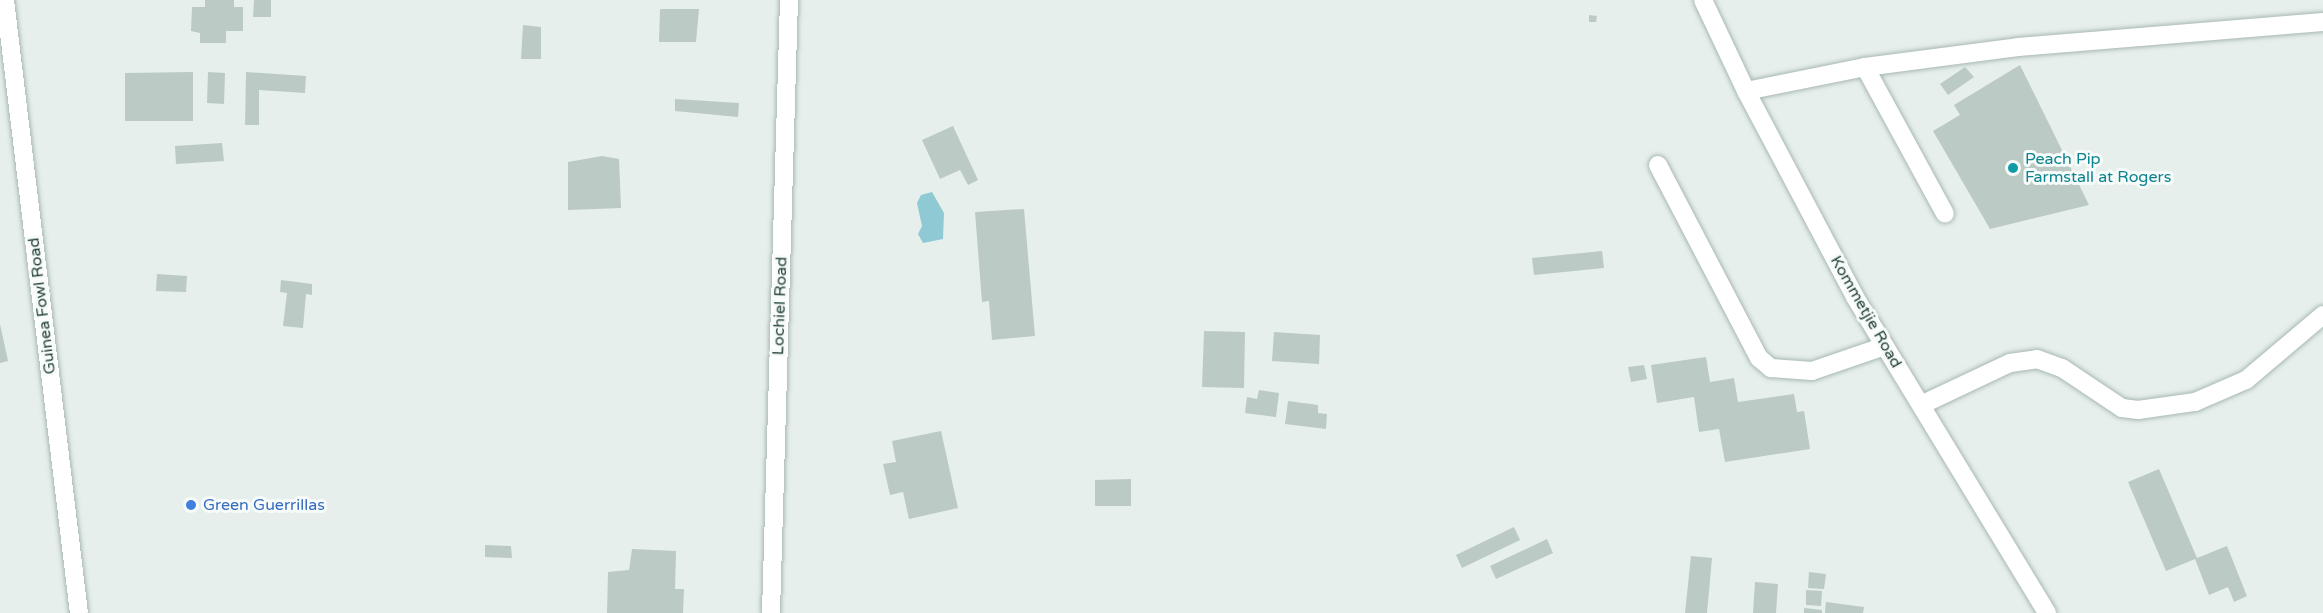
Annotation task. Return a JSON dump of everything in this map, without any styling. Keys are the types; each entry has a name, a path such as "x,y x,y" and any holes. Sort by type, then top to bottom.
{"street":[{"name":"Guinea Fowl Road","path":"4,0 79,613"},
{"name":"Lochiel Road","path":"771,613 789,0"},
{"name":"Kommetjie Road","path":"1703,0 1746,91 1885,346 2047,613"},
{"path":"1746,91 1865,67 2018,47 2323,22"},
{"path":"1865,67 1945,214"},
{"path":"1658,165 1759,358 1772,368 1812,371 1885,346"},
{"path":"1921,405 2010,363 2037,359 2062,368 2122,408 2138,410 2195,402 2246,380 2323,315"}],"water":[{"path":"932,192 944,213 943,239 923,243 918,234 922,226 917,203 921,195"}],"building":[{"path":"205,0 234,0 234,7 243,7 243,31 226,31 226,43 200,43 200,33 191,31 192,7 205,7"},
{"path":"254,0 271,0 271,17 253,17"},
{"path":"660,9 699,9 696,42 659,42"},
{"path":"1589,15 1597,16 1596,22 1589,22"},
{"path":"523,25 541,27 541,59 521,59"},
{"name":"Peach Pip Farmstall at Rogers","path":"2020,65 2089,205 1990,229 1933,131 1960,115 1954,105"},
{"path":"1965,67 1974,77 1948,95 1940,84"},
{"path":"193,72 193,121 125,121 125,73"},
{"path":"208,72 225,73 224,104 207,103"},
{"path":"246,72 306,76 305,93 259,90 259,125 245,125"},
{"path":"675,99 739,103 738,117 675,111"},
{"path":"953,126 978,180 968,185 960,170 940,179 922,140"},
{"path":"222,143 224,161 176,164 175,146"},
{"path":"602,156 619,159 621,208 568,210 568,162"},
{"path":"1024,209 1035,336 992,340 989,301 982,302 975,212"},
{"path":"1602,251 1604,268 1534,275 1532,258"},
{"path":"157,274 187,276 186,292 156,291"},
{"path":"281,280 312,284 312,295 306,294 303,328 283,326 287,293 280,292"},
{"path":"0,324 8,361 0,363"},
{"path":"1204,331 1245,332 1244,388 1202,387"},
{"path":"1274,332 1320,335 1319,364 1272,361"},
{"path":"1706,357 1710,382 1734,378 1738,402 1794,394 1797,412 1804,411 1810,449 1725,462 1719,429 1699,432 1694,397 1657,403 1651,365"},
{"path":"1644,365 1647,379 1631,382 1628,367"},
{"path":"1259,390 1279,393 1276,417 1245,413 1247,397 1257,399"},
{"path":"1288,401 1318,405 1318,413 1327,414 1326,429 1285,424"},
{"path":"941,431 958,508 909,519 903,492 890,495 883,464 896,462 892,441"},
{"path":"2159,469 2197,558 2227,546 2247,596 2234,602 2228,587 2209,595 2195,559 2166,571 2128,482"},
{"path":"1131,479 1131,506 1095,506 1095,480"},
{"path":"1514,527 1520,540 1462,568 1456,555"},
{"path":"1547,539 1553,553 1496,579 1490,566"},
{"path":"485,545 511,546 512,558 485,557"},
{"path":"632,549 676,551 675,589 684,589 683,613 607,613 608,572 629,570"},
{"path":"1691,556 1712,558 1707,613 1685,613"},
{"path":"1809,572 1826,574 1824,589 1808,588"},
{"path":"1755,582 1778,584 1776,613 1753,613"},
{"path":"1806,590 1822,591 1821,606 1806,605"},
{"path":"1826,602 1864,607 1863,613 1825,613"},
{"path":"1804,608 1822,610 1822,613 1804,613"}],"place":[{"name":"Peach Pip Farmstall at Rogers","path":"2013,168"},
{"name":"Green Guerrillas","path":"191,505"}]}
